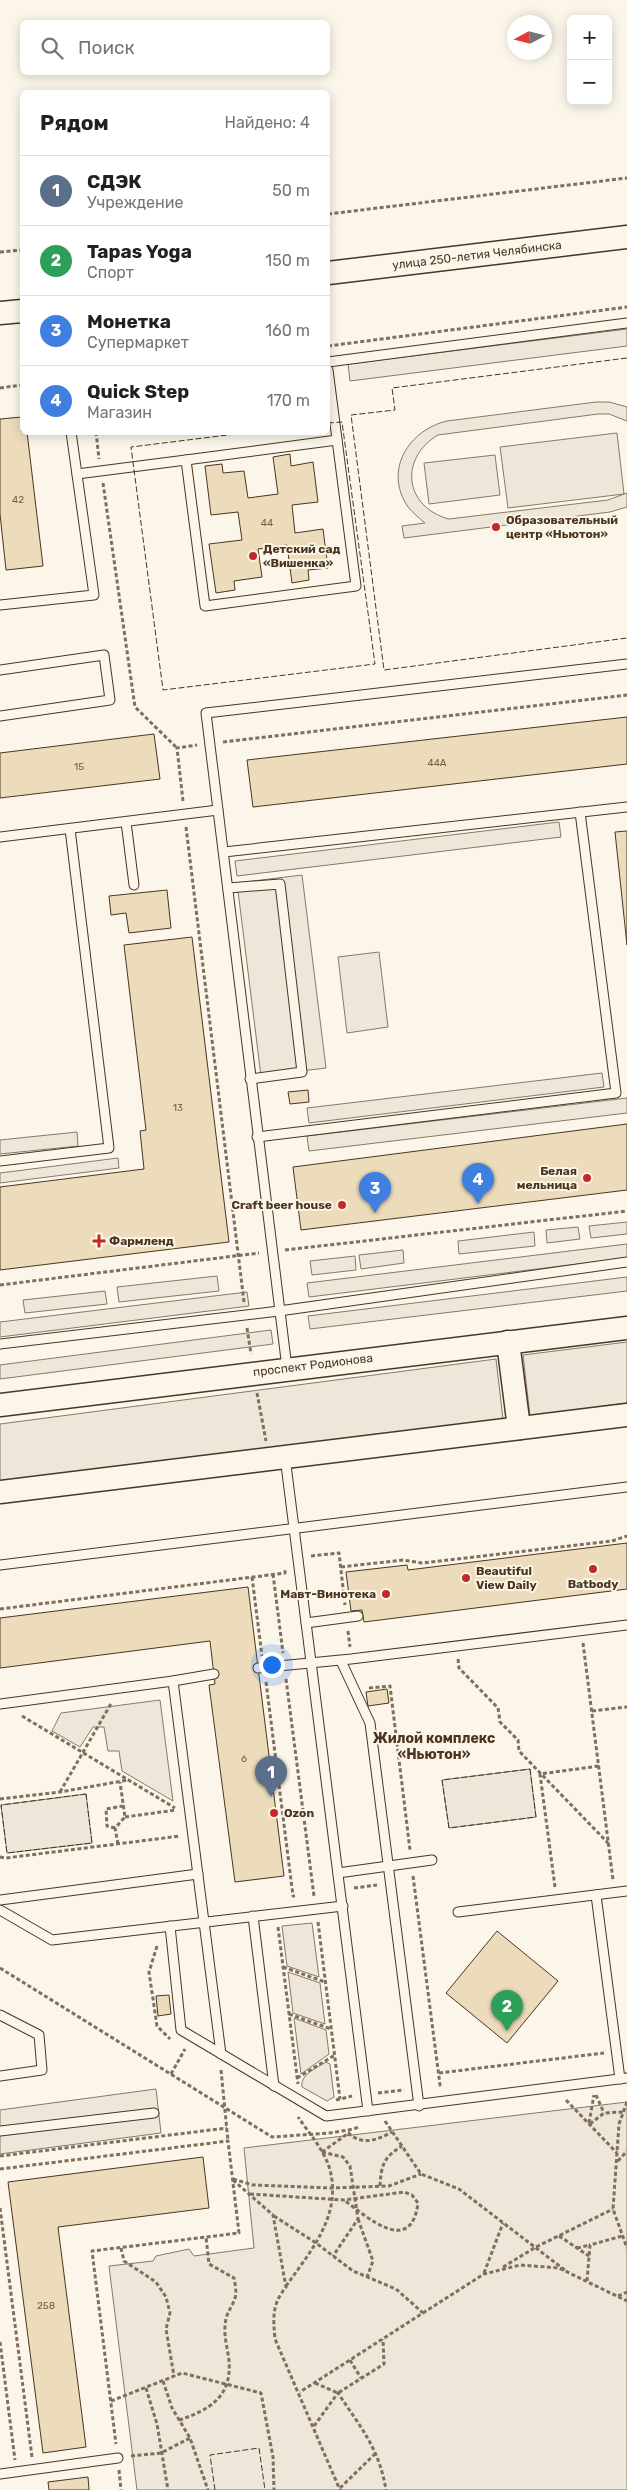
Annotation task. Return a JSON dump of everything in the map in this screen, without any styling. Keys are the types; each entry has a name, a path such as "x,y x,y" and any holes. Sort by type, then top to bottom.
{"street":[{"name":"улица 250-летия Челябинска","path":"330,273 627,237"},
{"path":"0,313 20,311"},
{"name":"проспект Родионова","path":"0,1405 287,1368 627,1328"},
{"path":"508,1342 519,1428"},
{"path":"0,1492 627,1415"}],"lane":[{"path":"330,362 627,324"},
{"path":"186,460 205,606 356,586 330,386"},
{"path":"0,605 94,595 71,435"},
{"path":"77,474 337,440"},
{"path":"0,670 104,655 110,700 0,716"},
{"path":"287,1368 206,713 627,664"},
{"path":"224,852 627,807"},
{"path":"0,837 218,810"},
{"path":"257,1137 616,1093 580,812"},
{"path":"126,822 134,885"},
{"path":"0,1161 109,1148 70,829"},
{"path":"228,888 280,884 302,1072 250,1079"},
{"path":"0,1344 279,1311 627,1262"},
{"path":"277,1458 295,1528 368,2112"},
{"path":"0,1565 627,1487"},
{"path":"306,1623 358,1616"},
{"path":"261,1668 351,1659 627,1624"},
{"path":"340,1660 370,1724 419,2106"},
{"path":"0,1704 119,1689 214,1674"},
{"path":"173,1681 221,2054"},
{"path":"338,1873 432,1860"},
{"path":"0,1900 198,1874"},
{"path":"458,1912 627,1891"},
{"path":"170,1926 182,2030 326,2116 419,2106 623,2079 616,2051 596,1895"},
{"path":"0,1910 52,1940 343,1906"},
{"path":"253,1916 274,2086"},
{"path":"0,2015 39,2035 42,2070 0,2076"},
{"path":"0,2131 154,2113"},
{"path":"0,2474 118,2458"}],"path":[{"path":"330,214 627,178"},
{"path":"0,252 20,250"},
{"path":"330,346 627,307"},
{"path":"0,388 20,385"},
{"path":"96,435 135,707 177,748 253,1373 277,1458"},
{"path":"177,748 627,695"},
{"path":"0,1286 238,1256 627,1211"},
{"path":"341,1567 403,1560 422,1563 612,1540 627,1536"},
{"path":"0,1609 285,1573 284,1559 340,1553 351,1659 366,1676 368,1688 390,1686 440,2085 366,2094 333,2101"},
{"path":"272,1574 342,2114"},
{"path":"252,1577 261,1668 293,1896 300,1895"},
{"path":"582,1630 615,1893"},
{"path":"456,1646 459,1668 498,1708 500,1722 518,1740 519,1751 609,1845"},
{"path":"60,1792 119,1689"},
{"path":"592,1711 627,1707"},
{"path":"18,1713 178,1810"},
{"path":"540,1774 599,1766"},
{"path":"540,1774 556,1900"},
{"path":"0,1799 60,1792 129,1780"},
{"path":"118,1844 115,1828 124,1816 120,1782"},
{"path":"115,1828 107,1826 106,1809 123,1806"},
{"path":"124,1816 190,1808"},
{"path":"0,1857 6,1858 193,1834"},
{"path":"307,1894 414,1880"},
{"path":"278,1924 298,2087"},
{"path":"0,1968 272,2136 354,2129"},
{"path":"283,1968 325,1982"},
{"path":"289,2014 331,2029"},
{"path":"171,2074 185,2048"},
{"path":"439,2073 616,2051"},
{"path":"297,2078 334,2055"},
{"path":"121,2490 92,2251 239,2233 220,2069"},
{"path":"589,2124 597,2082"},
{"path":"555,2088 618,2154"},
{"path":"595,2092 604,2113"},
{"path":"627,2102 619,2124 613,2209 627,2248"},
{"path":"321,2152 378,2110 421,2174 459,2189 566,2271"},
{"path":"295,2112 321,2152 330,2170 332,2198 327,2223 316,2243 286,2287 276,2298 275,2339 300,2392 340,2489 377,2452"},
{"path":"589,2124 604,2113 623,2112"},
{"path":"0,2156 227,2128"},
{"path":"348,2133 354,2138 371,2141 392,2132"},
{"path":"0,2169 228,2141"},
{"path":"380,2186 381,2174 389,2154 402,2146"},
{"path":"617,2162 627,2151"},
{"path":"321,2152 344,2157 350,2166 358,2219 373,2261 367,2277"},
{"path":"232,2179 253,2185 331,2188 389,2186 421,2174"},
{"path":"232,2179 273,2215 316,2243 352,2271 396,2289 423,2313"},
{"path":"249,2194 344,2200 404,2192 412,2195 418,2204 416,2216 410,2225 398,2231 378,2226 344,2200"},
{"path":"0,2208 34,2469"},
{"path":"502,2268 536,2247 613,2209"},
{"path":"273,2215 286,2287"},
{"path":"333,2256 358,2219"},
{"path":"484,2274 503,2223"},
{"path":"559,2236 589,2256"},
{"path":"577,2248 622,2236"},
{"path":"180,2420 209,2407 220,2397 228,2385 230,2363 225,2329 226,2313 236,2296 234,2278 209,2264 206,2237"},
{"path":"588,2281 590,2245"},
{"path":"121,2248 124,2261 156,2282 166,2297 170,2313 166,2329 174,2376"},
{"path":"300,2392 484,2274 502,2268 520,2265 558,2268 627,2301"},
{"path":"618,2297 627,2292"},
{"path":"314,2426 338,2393 384,2364 384,2338"},
{"path":"0,2342 17,2472"},
{"path":"350,2360 361,2378"},
{"path":"111,2402 182,2373 261,2393 273,2458 274,2490"},
{"path":"163,2381 172,2408 190,2438 208,2490"},
{"path":"314,2383 338,2393 377,2452 382,2466 386,2490"},
{"path":"146,2388 157,2424 168,2490"},
{"path":"118,2458 162,2453 190,2438"}],"shaded area":[{"path":"627,329 627,346 350,381 348,364"},
{"path":"596,402 609,402 627,407 627,421 609,414 598,414 438,435 425,445 417,456 412,469 415,493 423,504 434,513 449,519 608,500 627,493 627,507 610,512 404,538 402,526 425,523 408,507 401,493 398,479 399,466 404,454 411,442 421,433 447,421"},
{"path":"617,433 624,494 508,508 500,447"},
{"path":"495,455 500,495 429,504 424,463"},
{"path":"559,822 561,837 237,876 235,861"},
{"path":"302,875 326,1068 261,1076 237,883"},
{"path":"379,952 388,1027 347,1033 338,957"},
{"path":"602,1073 604,1087 309,1123 307,1108"},
{"path":"627,1098 627,1113 309,1151 307,1136"},
{"path":"77,1132 78,1146 0,1154 0,1140"},
{"path":"118,1158 119,1168 0,1183 0,1173"},
{"path":"627,1222 627,1234 591,1238 589,1226"},
{"path":"578,1227 580,1239 547,1243 546,1230"},
{"path":"534,1232 535,1246 459,1254 458,1241"},
{"path":"627,1244 627,1258 309,1297 307,1283"},
{"path":"403,1250 404,1263 361,1269 359,1255"},
{"path":"355,1256 356,1270 312,1275 310,1261"},
{"path":"217,1276 219,1291 119,1302 117,1287"},
{"path":"627,1277 627,1291 310,1329 308,1316"},
{"path":"105,1291 107,1304 25,1313 23,1300"},
{"path":"247,1292 249,1306 0,1337 0,1322"},
{"path":"271,1330 273,1344 0,1379 0,1365"},
{"path":"627,1342 627,1403 530,1416 523,1355"},
{"path":"496,1359 503,1419 0,1482 0,1424"},
{"path":"160,1700 173,1801 122,1771 119,1751 108,1751 104,1727 93,1727 80,1747 52,1731 61,1713"},
{"path":"530,1769 536,1817 449,1828 442,1780"},
{"path":"86,1794 92,1843 7,1853 1,1805"},
{"path":"312,1923 319,1977 287,1966 282,1926"},
{"path":"288,1972 320,1983 325,2024 293,2013"},
{"path":"294,2018 326,2030 329,2054 301,2074"},
{"path":"326,2062 330,2064 334,2097 327,2101 302,2087 302,2082 306,2075"},
{"path":"156,2089 161,2133 0,2154 0,2110"},
{"path":"627,2102 627,2490 137,2490 109,2266 153,2261 156,2256 189,2249 194,2256 254,2248 244,2148"}],"building":[{"path":"20,417 20,435 27,435 43,566 6,570 0,514 0,419"},
{"path":"290,454 291,466 313,462 318,502 292,505 295,533 323,529 328,568 308,570 309,580 292,583 287,545 258,549 262,577 234,581 235,590 216,593 209,544 242,540 238,512 211,515 205,466 222,464 223,473 244,471 248,498 278,494 273,457"},
{"path":"627,717 627,764 253,807 247,760"},
{"path":"154,734 160,779 0,798 0,753"},
{"path":"627,831 627,945 615,832"},
{"path":"167,890 171,928 129,933 126,913 111,915 109,896"},
{"path":"192,937 229,1242 0,1270 0,1187 144,1169 140,1131 146,1130 124,945"},
{"path":"308,1090 309,1102 290,1104 288,1092"},
{"path":"627,1124 627,1190 301,1230 293,1167"},
{"path":"627,1543 627,1589 364,1622 362,1610 351,1611 346,1572 407,1565 408,1570"},
{"path":"248,1587 284,1876 235,1882 209,1685 215,1684 210,1641 0,1668 0,1618"},
{"path":"387,1689 389,1703 368,1706 366,1692"},
{"path":"497,1931 558,1981 507,2043 446,1993"},
{"path":"169,1995 171,2014 158,2016 156,1996"},
{"path":"203,2157 209,2208 58,2227 86,2447 43,2453 8,2182"},
{"path":"88,2477 89,2490 49,2490 48,2482"}],"fence":[{"path":"627,358 392,388 395,410 351,415 384,670 627,638"},
{"path":"228,435 131,447 163,690 375,664 342,422 330,423"},
{"path":"530,1769 536,1817 449,1828 442,1780 530,1769"},
{"path":"86,1794 92,1843 7,1853 1,1805 86,1794"},
{"path":"215,2490 210,2455 259,2448 265,2490"}],"place":[{"name":"Образовательный центр «Ньютон»","path":"496,527"},
{"name":"Детский сад «Вишенка»","path":"253,556"},
{"name":"Белая мельница","path":"587,1178"},
{"name":"Quick Step","path":"478,1204"},
{"name":"Craft beer house","path":"342,1205"},
{"name":"Монетка","path":"375,1213"},
{"name":"Фармленд","path":"99,1241"},
{"name":"Batbody","path":"593,1569"},
{"name":"Beautiful View Daily","path":"466,1578"},
{"name":"Мавт-Винотека","path":"386,1594"},
{"name":"СДЭК","path":"271,1797"},
{"name":"Ozon","path":"274,1813"},
{"name":"Tapas Yoga","path":"507,2031"}],"district":[{"name":"Жилой комплекс «Ньютон»","path":"434,1746"}]}
